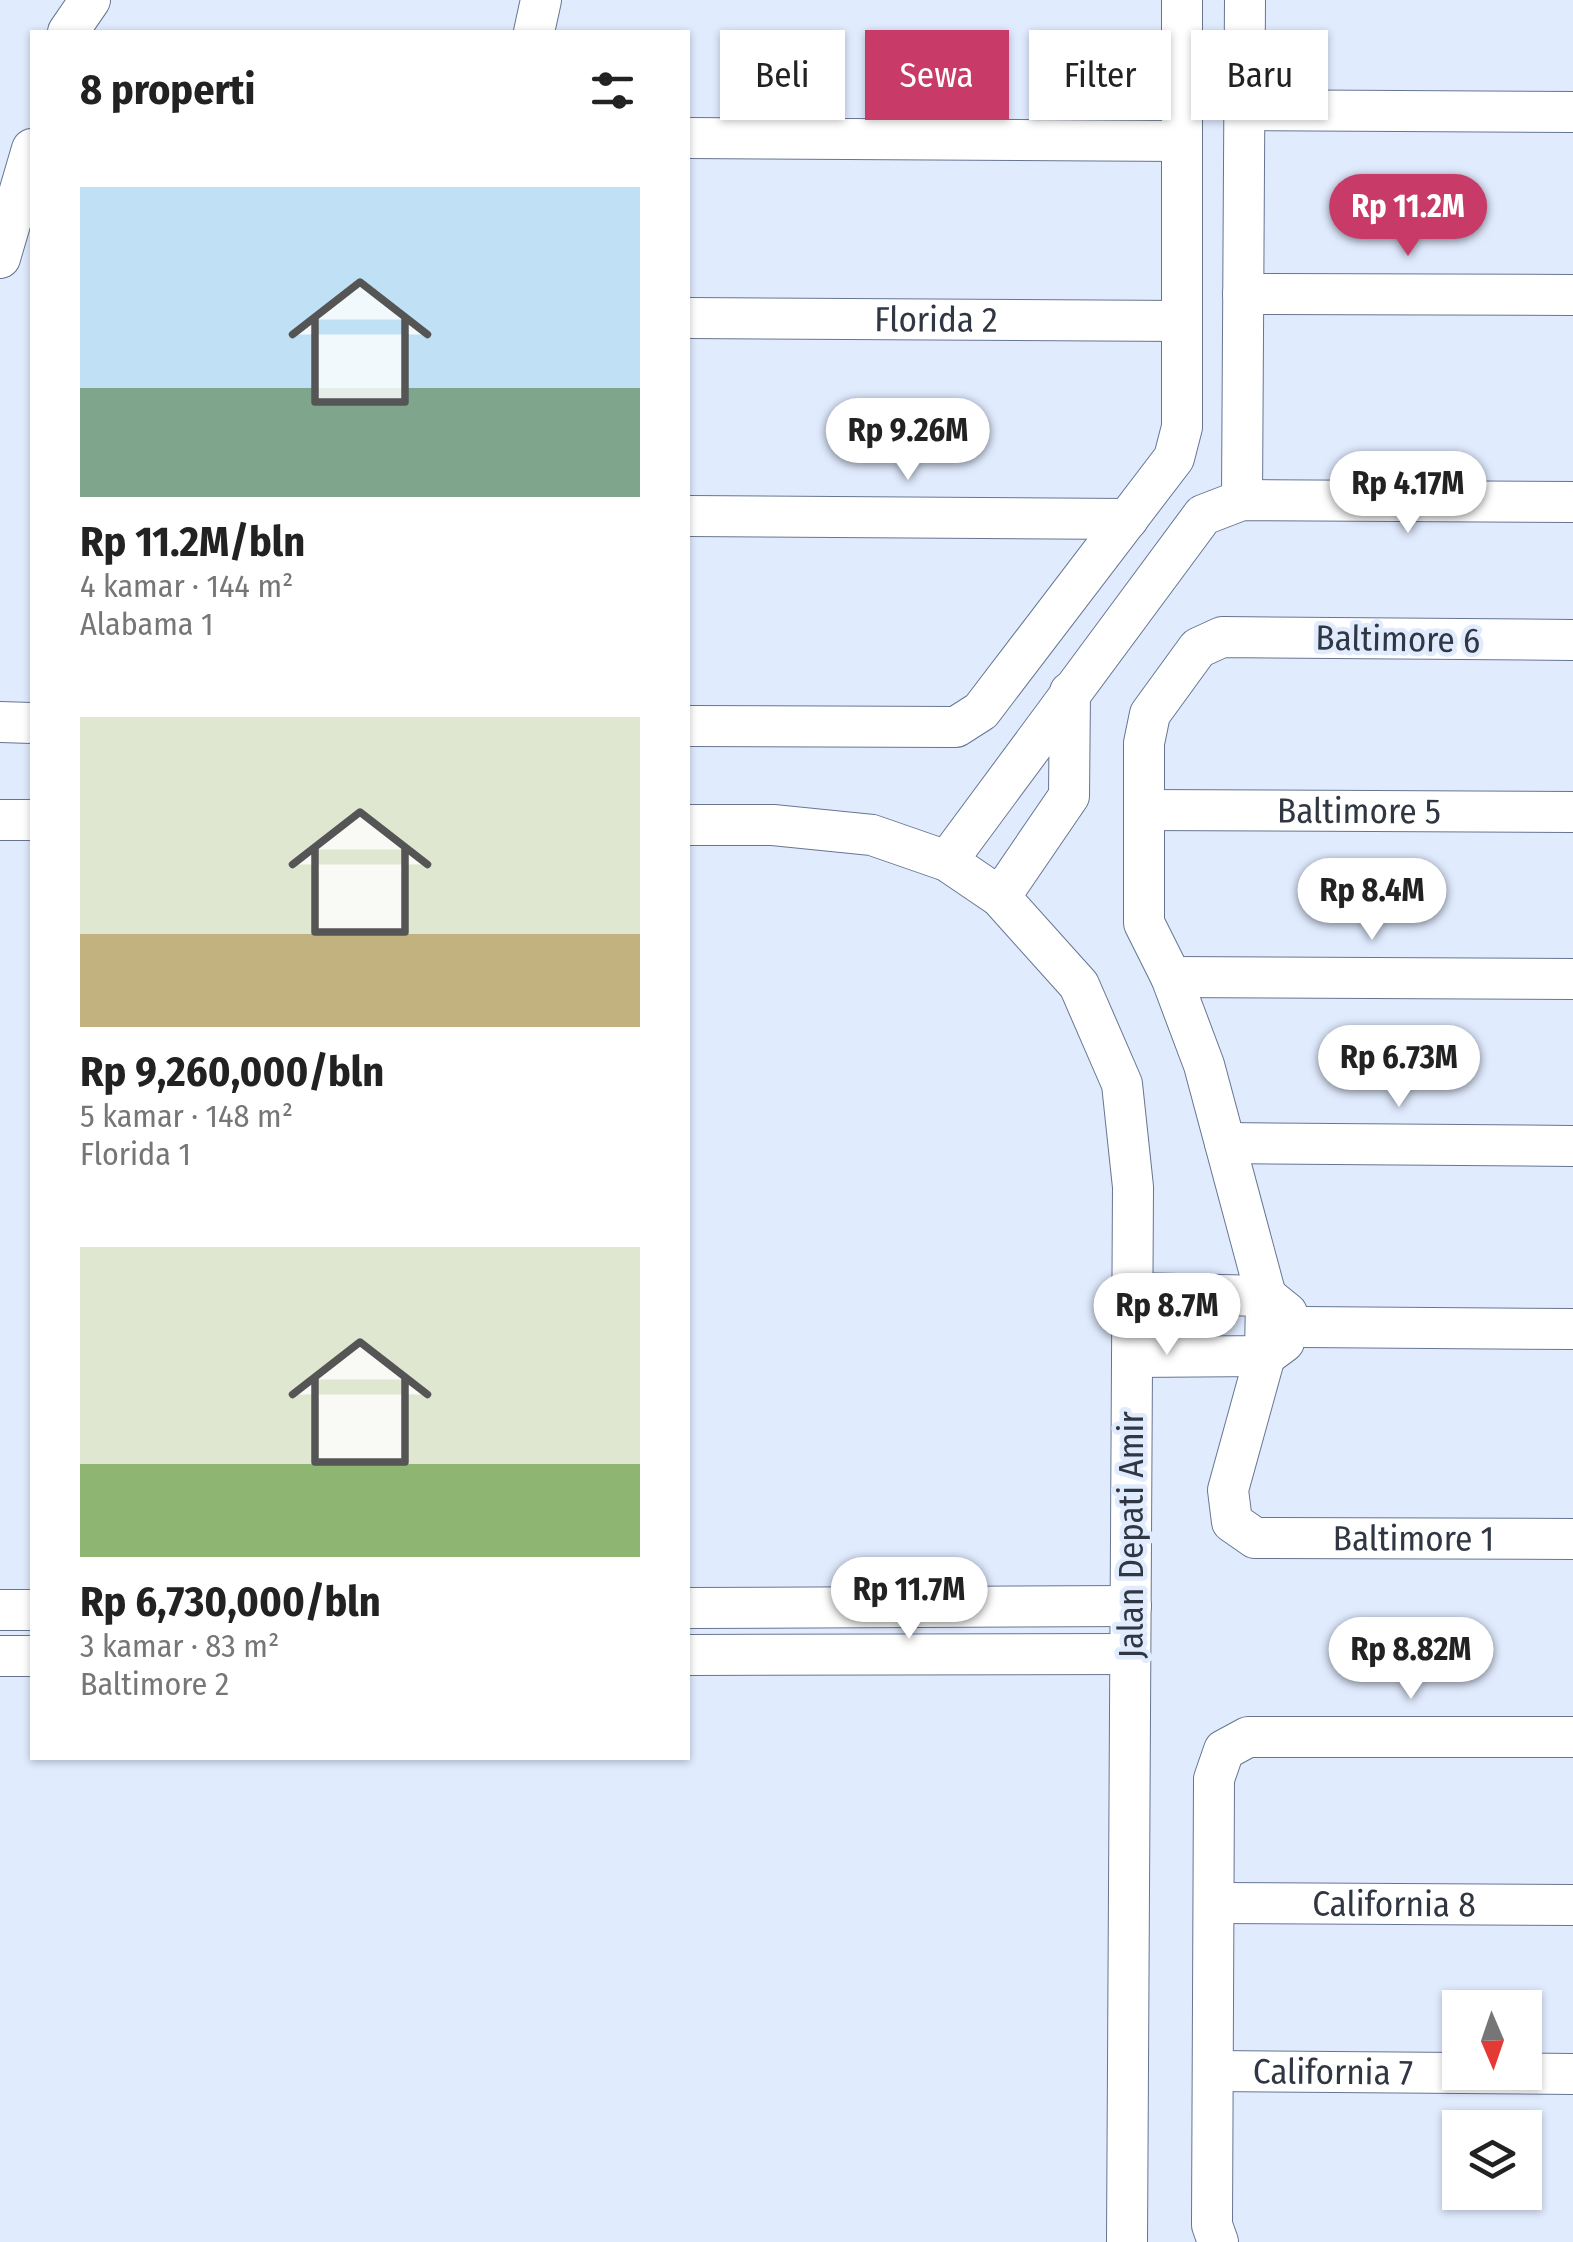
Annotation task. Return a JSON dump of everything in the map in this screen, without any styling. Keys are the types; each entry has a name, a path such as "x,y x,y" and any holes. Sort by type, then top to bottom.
{"street":[{"path":"69,30 90,0"},
{"path":"534,30 541,0"},
{"path":"690,726 956,726 981,711 1174,458 1182,427 1182,0"},
{"path":"1244,0 1244,30"},
{"path":"1328,111 1573,112"},
{"path":"1242,500 1244,120"},
{"path":"0,133 30,133"},
{"path":"690,138 1182,141"},
{"path":"0,258 30,156"},
{"path":"1243,294 1573,295"},
{"name":"Florida 2","path":"690,318 1182,321"},
{"path":"947,862 1203,516 1242,500 1573,502"},
{"path":"690,516 1128,519"},
{"name":"Baltimore 6","path":"1144,810 1144,743 1150,714 1198,648 1222,637 1573,640"},
{"path":"1000,897 1069,796 1070,692"},
{"path":"0,722 30,723"},
{"path":"1144,810 1144,922 1171,977 1204,1065 1266,1296 1265,1356"},
{"name":"Baltimore 5","path":"1144,810 1573,812"},
{"path":"0,820 30,820"},
{"name":"Jalan Depati Amir","path":"690,825 773,825 872,835 947,862 1000,897 1078,985 1122,1084 1133,1187 1127,2242"},
{"path":"1171,977 1573,979"},
{"path":"1225,1143 1573,1146"},
{"path":"1132,1293 1266,1296 1304,1327"},
{"path":"1132,1357 1265,1356 1304,1327 1573,1328"},
{"name":"Baltimore 1","path":"1265,1356 1228,1490 1232,1522 1255,1538 1573,1538"},
{"path":"690,1608 1131,1606"},
{"path":"0,1610 30,1610"},
{"path":"690,1655 1130,1654"},
{"path":"0,1656 30,1656"},
{"path":"1218,2242 1212,2225 1214,1780 1224,1750 1248,1736 1573,1738"},
{"name":"California 8","path":"1214,1903 1573,1906"},
{"name":"California 7","path":"1213,2071 1573,2074"}]}
